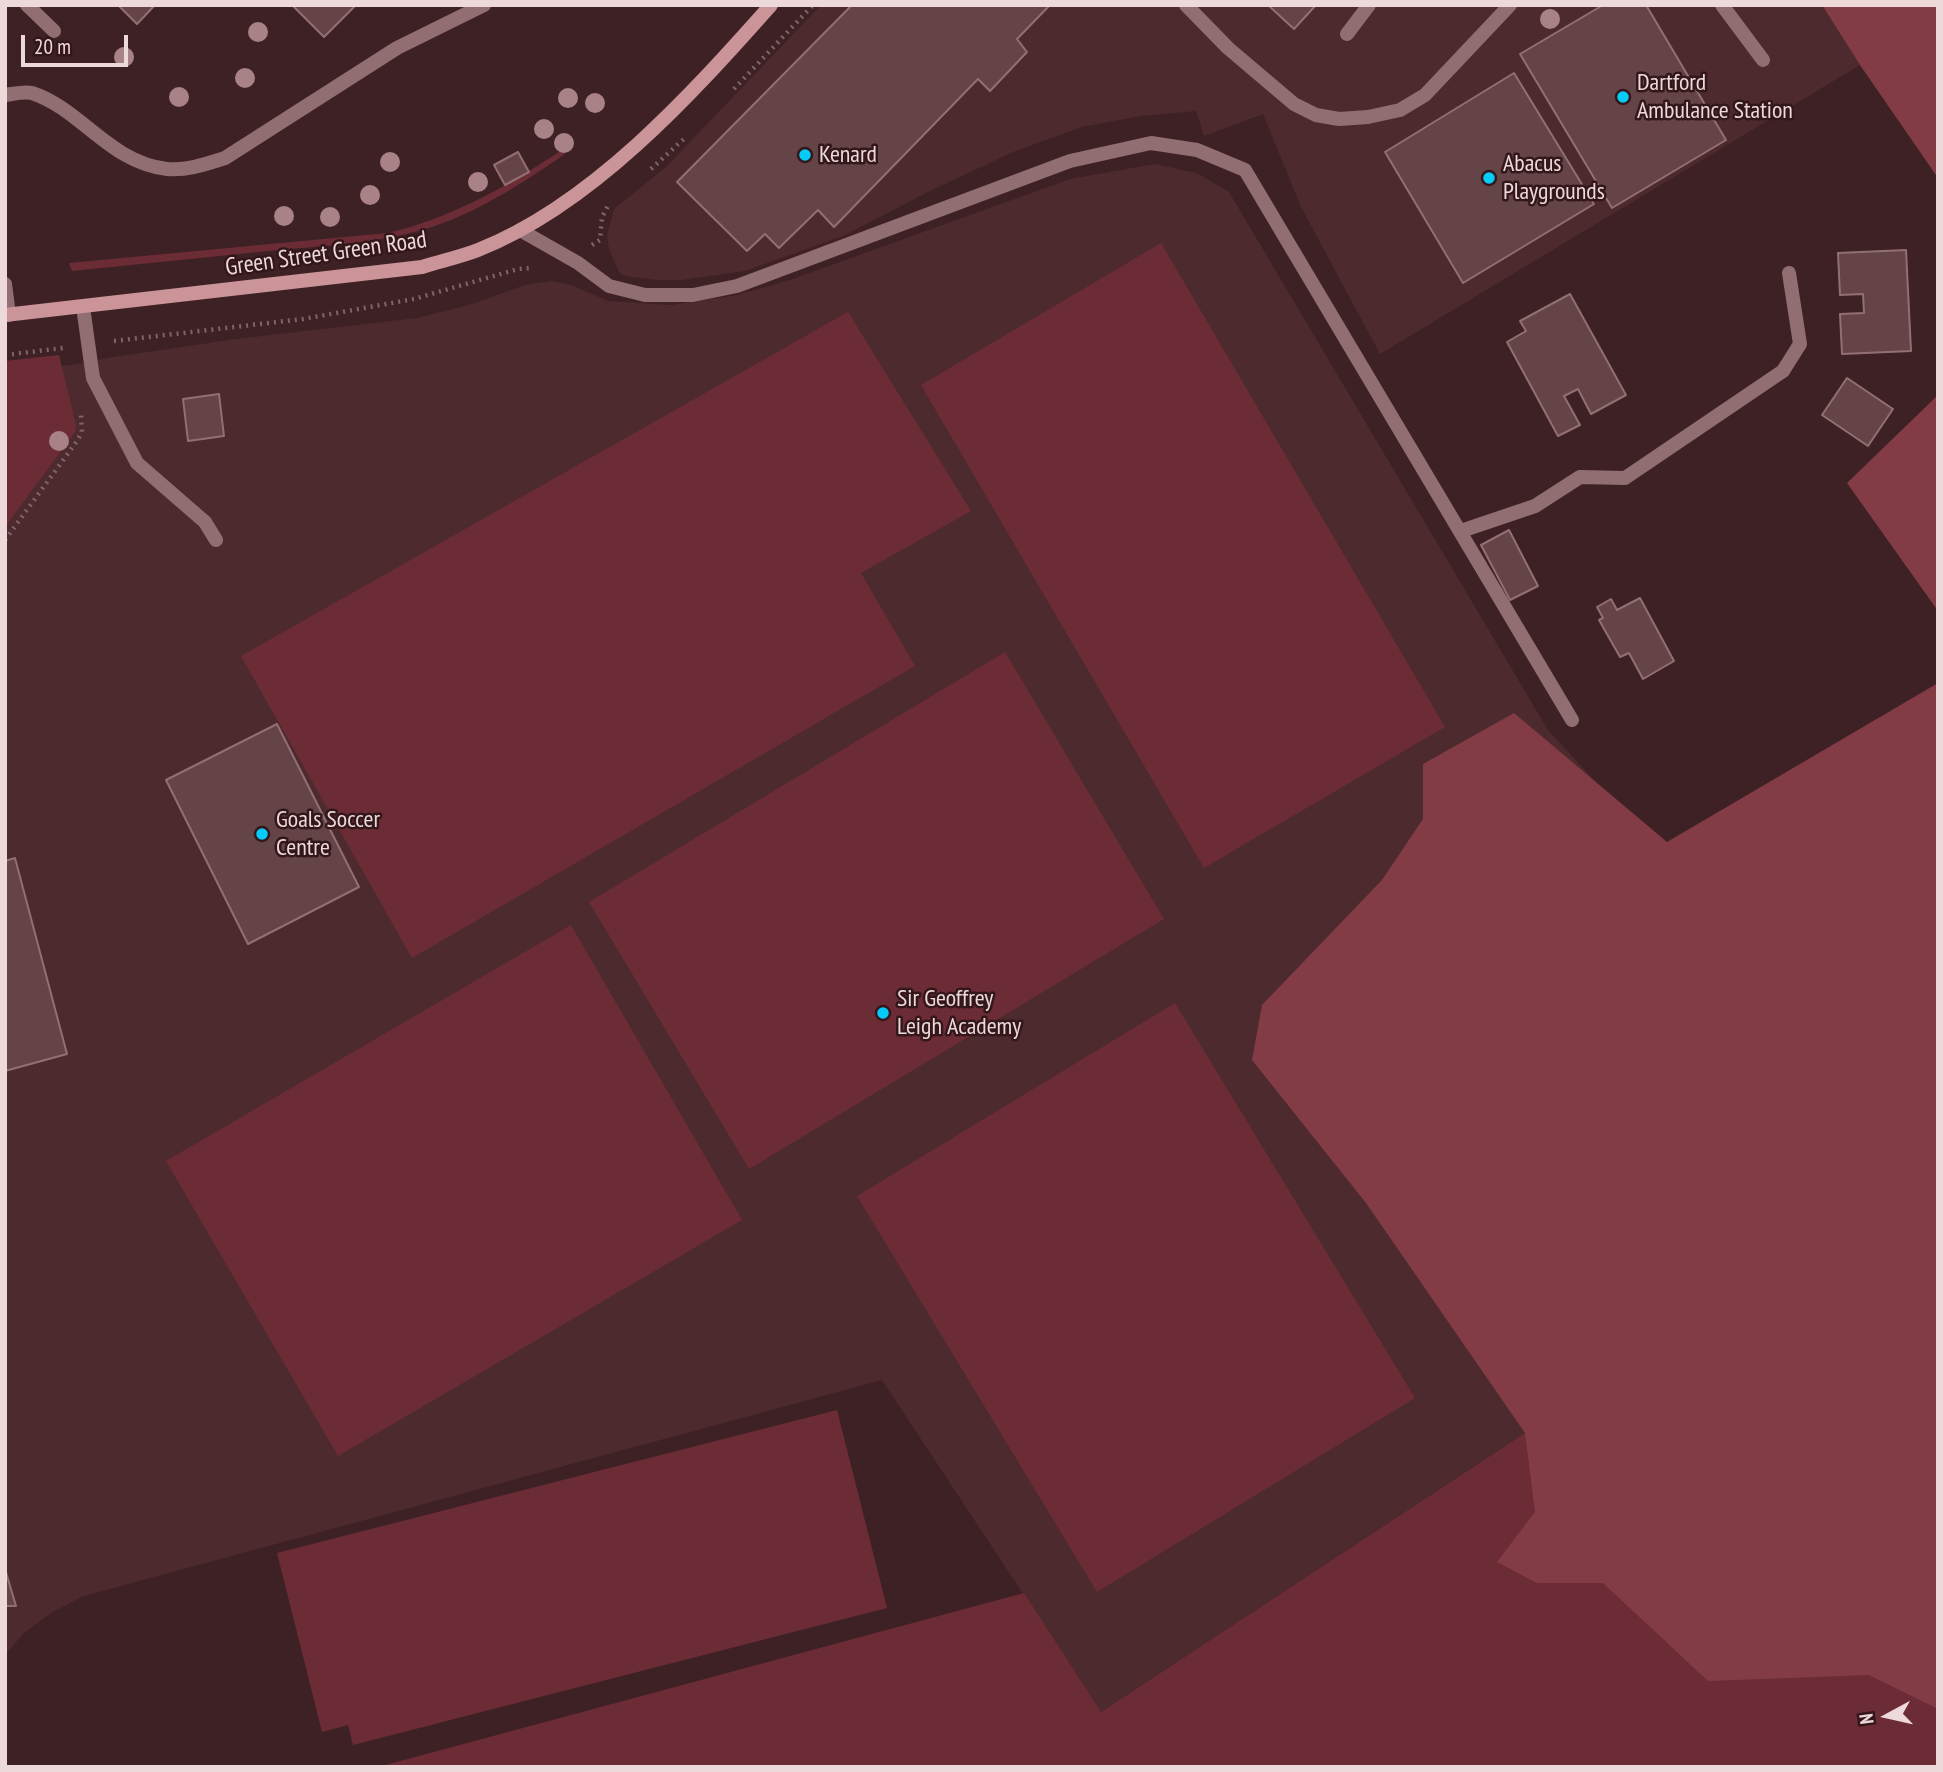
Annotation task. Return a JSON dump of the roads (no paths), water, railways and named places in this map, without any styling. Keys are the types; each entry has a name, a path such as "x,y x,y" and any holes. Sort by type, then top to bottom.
{"main road":[{"name":"Green Street Green Road","path":"7,315 422,267 478,250 520,230 611,167 658,123 771,5"}],"street":[{"path":"27,5 54,31"},
{"path":"5,95 29,92 49,101 108,145 132,158 166,169 195,168 225,159 397,48 484,5"},
{"path":"1186,5 1228,48 1294,104 1316,115 1339,119 1368,117 1400,110 1425,95 1505,11 1487,5"},
{"path":"1347,34 1368,5"},
{"path":"1722,5 1763,60"},
{"path":"520,230 578,263 609,286 645,295 693,295 737,286 1070,161 1151,143 1197,150 1245,170 1572,720"},
{"path":"1461,531 1535,506 1580,477 1625,478 1783,371 1800,344 1789,273"},
{"path":"5,284 7,315"},
{"path":"83,307 93,378 137,463 205,522 216,540"}],"place":[{"name":"Dartford Ambulance Station","path":"1623,97"},
{"name":"Kenard","path":"805,155"},
{"name":"Abacus Playgrounds","path":"1489,178"},
{"name":"Goals Soccer Centre","path":"262,834"},
{"name":"Sir Geoffrey Leigh Academy","path":"883,1013"}]}
